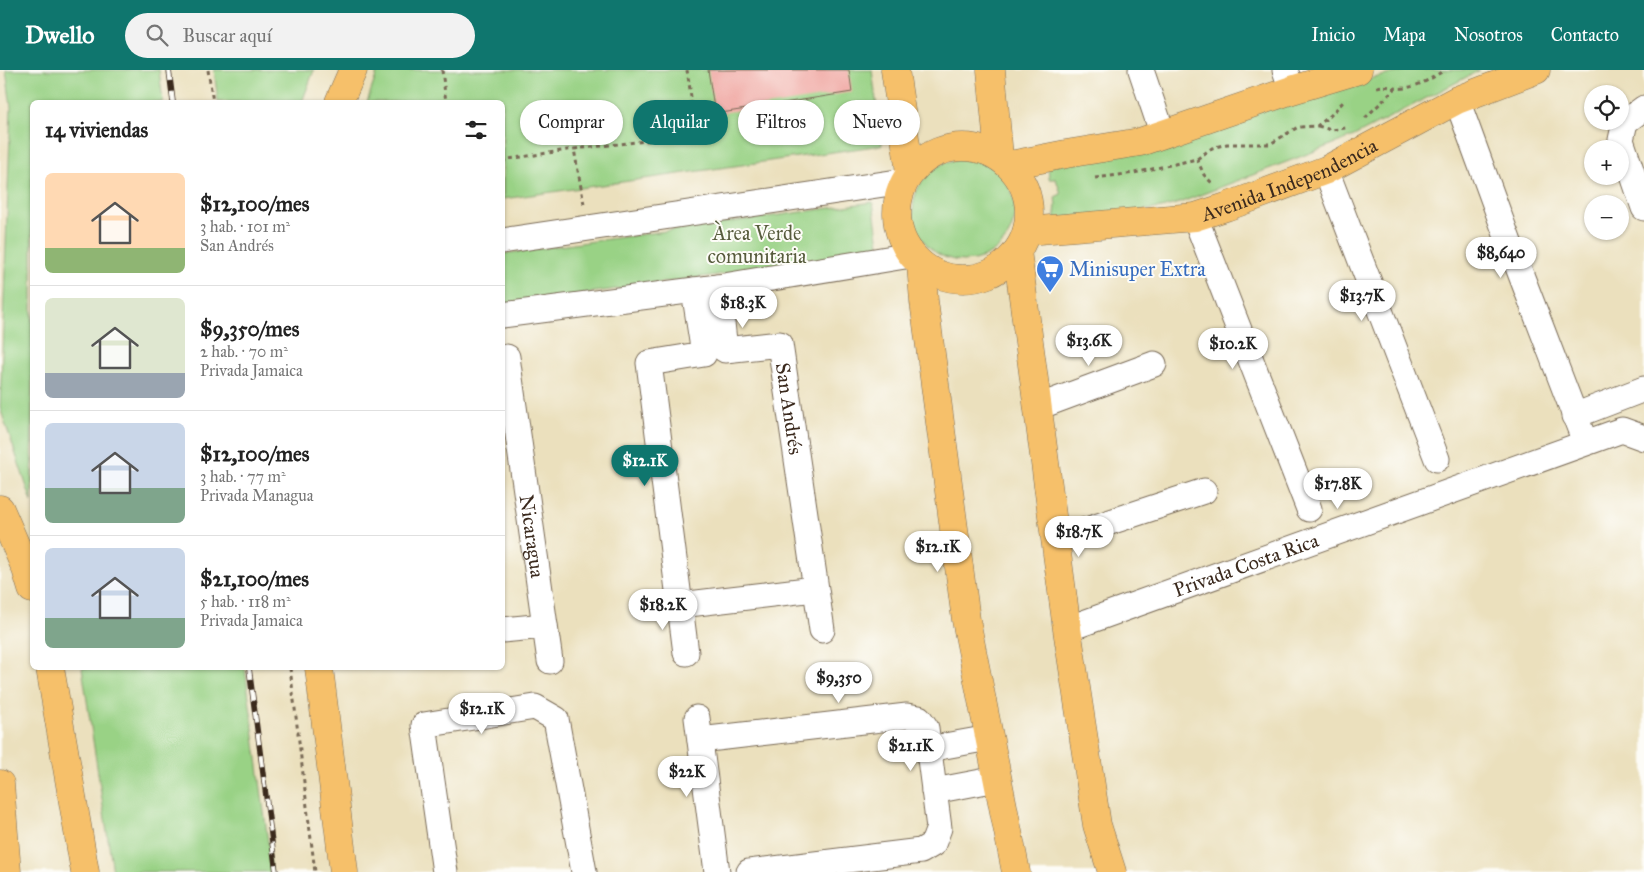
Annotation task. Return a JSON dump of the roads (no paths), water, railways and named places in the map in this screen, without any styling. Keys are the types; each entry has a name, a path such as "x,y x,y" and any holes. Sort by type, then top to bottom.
{"main road":[{"path":"341,100 353,70"},
{"path":"895,70 907,177"},
{"path":"991,70 1005,161"},
{"name":"Avenida Independencia","path":"1022,241 1195,217 1226,207 1326,170 1457,100 1536,70"},
{"path":"1005,161 1066,154 1140,142 1163,135 1288,80 1363,80"},
{"path":"1022,241 1006,262 994,272 964,279 949,278 934,273 916,260 901,238 896,219 897,200 907,177 921,161 936,152 951,147 968,146 984,149 1005,161 1024,184 1029,208 1022,241 1038,407 1067,629 1097,825 1112,872"},
{"path":"916,260 966,620 1016,872"},
{"path":"0,509 30,582"},
{"path":"50,670 85,872"},
{"path":"319,670 344,872"},
{"path":"0,784 7,872"}],"street":[{"path":"1141,70 1163,135"},
{"path":"1457,100 1585,442"},
{"path":"1644,108 1625,122 1621,140 1644,208"},
{"path":"1326,170 1437,459"},
{"path":"505,241 588,229 907,177"},
{"path":"1195,217 1309,509"},
{"path":"505,315 916,260"},
{"path":"686,653 649,363 704,354 706,288"},
{"name":"San Andrés","path":"706,288 725,350 780,344 822,630"},
{"name":"Nicaragua","path":"508,358 509,420 550,661"},
{"path":"1038,407 1154,364"},
{"path":"1574,416 1644,389"},
{"name":"Privada Costa Rica","path":"1067,629 1585,442 1633,434"},
{"path":"1056,540 1204,491"},
{"path":"680,605 815,589"},
{"path":"505,630 545,626"},
{"path":"445,872 424,724 534,707 556,719 584,872"},
{"path":"717,872 699,729 907,716 919,718 926,728 934,791 938,828 933,844 921,851 749,872"},
{"path":"928,748 989,738"},
{"path":"934,791 997,778"}],"railway":[{"path":"169,70 173,100"},
{"path":"249,670 276,872"}],"place":[{"name":"Minisuper Extra","path":"1050,293"}],"park label":[{"name":"Àrea Verde comunitaria","path":"757,244"}]}
